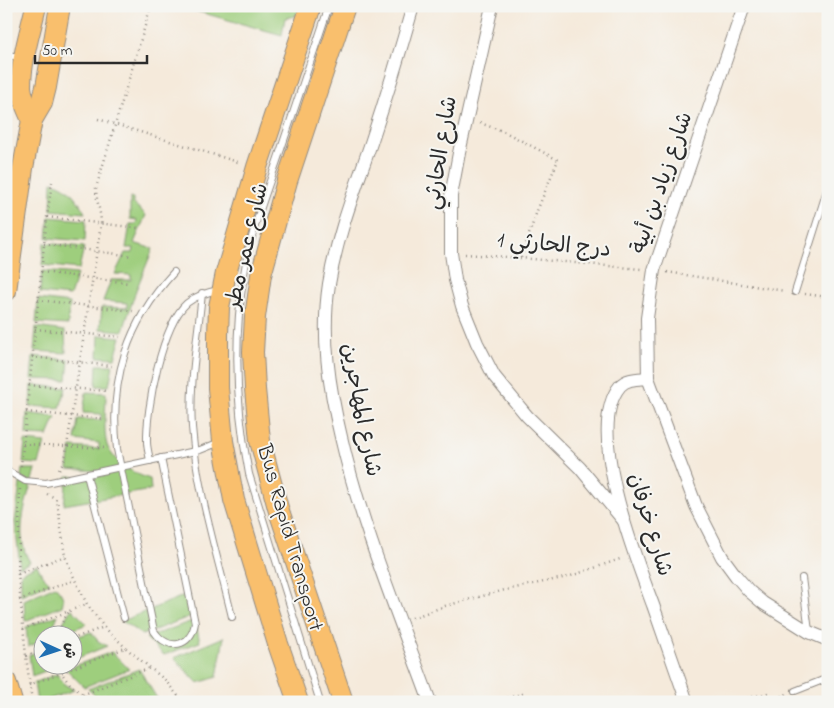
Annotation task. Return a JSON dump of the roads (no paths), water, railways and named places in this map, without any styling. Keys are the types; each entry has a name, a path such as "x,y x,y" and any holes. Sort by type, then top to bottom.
{"main road":[{"path":"32,120 24,103 15,56 36,6"},
{"path":"6,291 23,168 32,120 42,103 46,88 60,6"},
{"name":"شارع عمر مطر","path":"298,702 278,644 234,500 223,441 218,388 218,362 220,306 223,289 257,168 311,6"},
{"path":"304,31 328,6"},
{"name":"شارع عمر مطر","path":"343,702 278,508 260,441 253,352 255,317 261,275 287,181 345,6"},
{"path":"6,682 12,702"}],"street":[{"name":"شارع المهاجرين","path":"413,6 371,143 336,246 329,286 325,332 328,373 350,479 371,542 430,702"},
{"name":"شارع الحارثي","path":"492,6 466,118 451,196 451,253 462,306 476,343 494,376 527,416 580,468 624,521"},
{"name":"شارع زياد بن أبية","path":"648,378 648,318 654,270 744,6"},
{"name":"شارع خرفان","path":"648,378 628,380 620,386 610,410 608,424 609,451 612,474 624,521 687,702"},
{"path":"648,378 696,506 722,557 736,576 756,597 809,632 828,640"}],"lane":[{"name":"Bus Rapid Transport","path":"320,702 249,474 241,436 236,377 237,331 244,273 257,219 328,6"},
{"path":"795,292 828,187"},
{"path":"161,458 195,623 194,630 190,636 178,644 164,642 154,631 117,449 114,420 120,367 130,338 152,298 174,272"},
{"path":"150,461 147,442 151,405 157,371 174,321 188,302 202,294 223,289"},
{"path":"202,294 192,398 194,451 232,617"},
{"path":"6,470 32,483 46,484 194,451 223,441"},
{"path":"87,474 124,618"},
{"path":"802,578 809,632"},
{"path":"795,691 828,678"}]}
